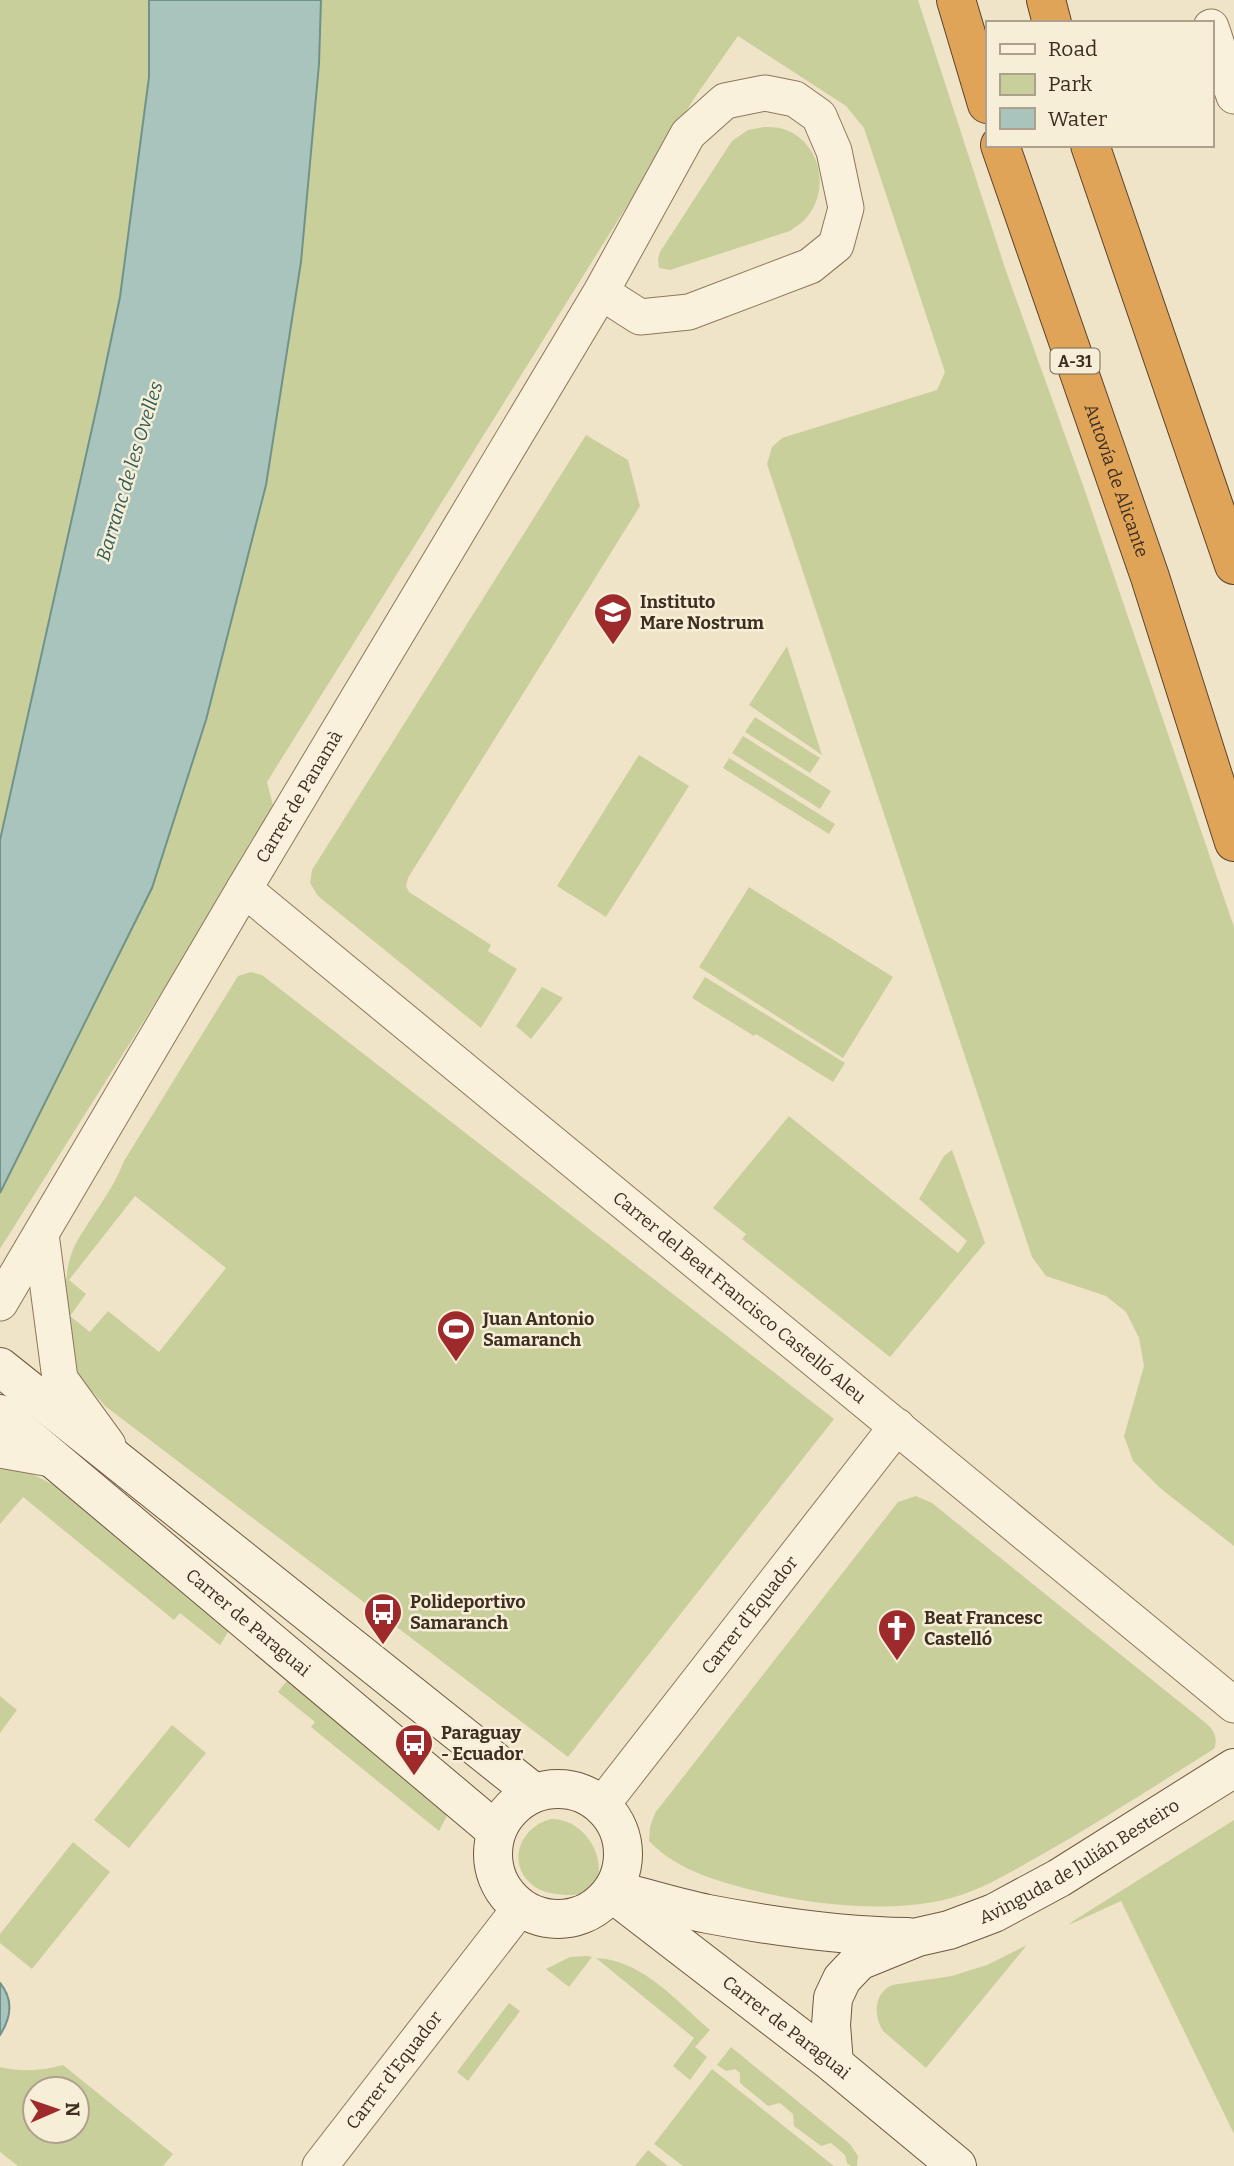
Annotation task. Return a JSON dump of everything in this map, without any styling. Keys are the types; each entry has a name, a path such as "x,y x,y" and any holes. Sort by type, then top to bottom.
{"highway":[{"path":"956,0 986,101"},
{"path":"1046,0 1051,21"},
{"name":"Autovía de Alicante","path":"1001,147 1150,577"},
{"path":"1091,147 1234,565"},
{"path":"1150,577 1234,842"},
{"name":"A-31","path":"1150,577 1234,775"}],"street":[{"path":"1202,0 1210,21"},
{"path":"1213,31 1234,96"},
{"name":"Carrer de Panamà","path":"0,1303 244,888 601,292 688,134 725,101 765,93 795,99 819,116 834,151 846,208 836,245 810,266 689,313 640,317 601,292"},
{"name":"Carrer del Beat Francisco Castelló Aleu","path":"244,888 1234,1705"},
{"path":"41,1234 60,1379 125,1467"},
{"path":"0,1367 533,1792"},
{"name":"Carrer de Paraguai","path":"0,1414 496,1831"},
{"name":"Carrer d'Equador","path":"601,1806 897,1426"},
{"path":"0,1450 51,1459"},
{"name":"Avinguda de Julián Besteiro","path":"834,2064 831,2025 833,1998 842,1979 859,1961 918,1937 949,1930 994,1913 1059,1878 1234,1768"},
{"path":"560,1787 585,1793 601,1806 613,1816 624,1843 621,1875 612,1892 590,1912 562,1920 542,1918 520,1908 500,1886 493,1867 496,1831 510,1808 533,1792 560,1787"},
{"name":"Carrer de Paraguai","path":"612,1892 834,2064 957,2166"},
{"name":"Avinguda de Julián Besteiro","path":"612,1892 708,1914 876,1936 918,1937"},
{"name":"Carrer d'Equador","path":"320,2166 520,1908"}],"green space":[{"path":"0,0 149,0 149,76 120,297 0,840"},
{"path":"321,0 918,0 1006,271 1084,488 1234,927 1234,1546 1160,1488 1133,1461 1124,1436 1144,1366 1139,1338 1126,1312 1106,1296 1046,1276 1032,1257 767,464 772,447 782,438 937,390 945,372 864,128 846,106 738,36 695,97 267,782 275,813 0,1249 0,1193 152,888 206,720 266,485 301,262 319,64"},
{"path":"780,128 793,133 804,142 818,165 819,192 807,217 790,231 670,270 659,268 660,252 732,141 748,130"},
{"path":"586,435 628,460 640,506 408,878 406,886 409,892 491,945 488,951 517,969 481,1028 318,896 310,883 312,870"},
{"path":"787,646 822,755 749,705"},
{"path":"755,717 820,758 810,773 745,732"},
{"path":"743,736 831,791 820,809 732,753"},
{"path":"639,755 689,786 606,917 557,886"},
{"path":"729,758 835,824 829,834 723,768"},
{"path":"749,887 893,977 843,1058 699,967"},
{"name":"Juan Antonio Samaranch","path":"251,972 262,975 834,1419 568,1757 105,1406 78,1372 69,1345 65,1309 67,1274 75,1245 238,976","holes":["135,1196 226,1268 159,1352 108,1311 90,1332 70,1316 86,1294 69,1280"]},
{"path":"705,977 845,1063 833,1082 692,998"},
{"path":"542,987 563,998 531,1039 516,1026"},
{"path":"789,1116 958,1253 967,1241 919,1199 944,1156 952,1150 985,1243 890,1357 742,1239 746,1234 713,1208"},
{"path":"0,1467 22,1469 68,1492 230,1629 220,1645 180,1613 174,1620 23,1497 0,1524"},
{"path":"916,1496 932,1503 1207,1724 1215,1736 1214,1749 1017,1869 979,1888 939,1901 896,1906 851,1906 806,1901 718,1880 674,1861 649,1841 655,1813 898,1502"},
{"path":"292,1679 450,1810 439,1831 311,1727 315,1722 278,1692"},
{"path":"0,1696 17,1710 0,1733"},
{"path":"172,1725 206,1753 129,1848 94,1820"},
{"path":"551,1819 568,1822 583,1832 593,1845 598,1861 598,1875 592,1887 578,1894 549,1893 531,1884 522,1872 519,1863 521,1844 533,1828"},
{"path":"1234,1820 1234,2134 1121,1901 1069,1925"},
{"path":"73,1842 110,1872 32,1969 0,1943 0,1934"},
{"path":"1027,1945 926,2068 883,2031 877,2005 882,1993 892,1985 952,1976 987,1965"},
{"path":"570,1957 592,1957 569,1987 546,1969"},
{"path":"596,1958 613,1960 644,1974 710,2030 695,2047 707,2057 690,2080 673,2066 694,2038"},
{"path":"509,2003 520,2011 468,2081 457,2072"},
{"path":"731,2047 850,2144 858,2156 857,2166 847,2163 845,2155 831,2143 821,2146 794,2126 793,2114 780,2103 768,2106 740,2083 740,2073 735,2069 726,2071 717,2065"},
{"path":"63,2065 75,2075 21,2075 21,2145 91,2145 91,2088 173,2154 163,2166 18,2166 0,2152 0,2067 39,2070"},
{"path":"712,2069 834,2166 683,2166 654,2144"},
{"path":"648,2150 668,2166 635,2166"}],"water":[{"name":"Barranc de les Ovelles","path":"149,0 321,0 319,64 301,262 266,485 206,720 152,888 0,1193 0,840 120,297 149,77"},
{"path":"0,1983 7,1996 9,2009 7,2022 0,2035"}],"place":[{"name":"Instituto Mare Nostrum","path":"613,646"},
{"name":"Juan Antonio Samaranch","path":"456,1363"},
{"name":"Polideportivo Samaranch","path":"383,1646"},
{"name":"Beat Francesc Castelló","path":"897,1662"},
{"name":"Paraguay - Ecuador","path":"414,1777"}]}
